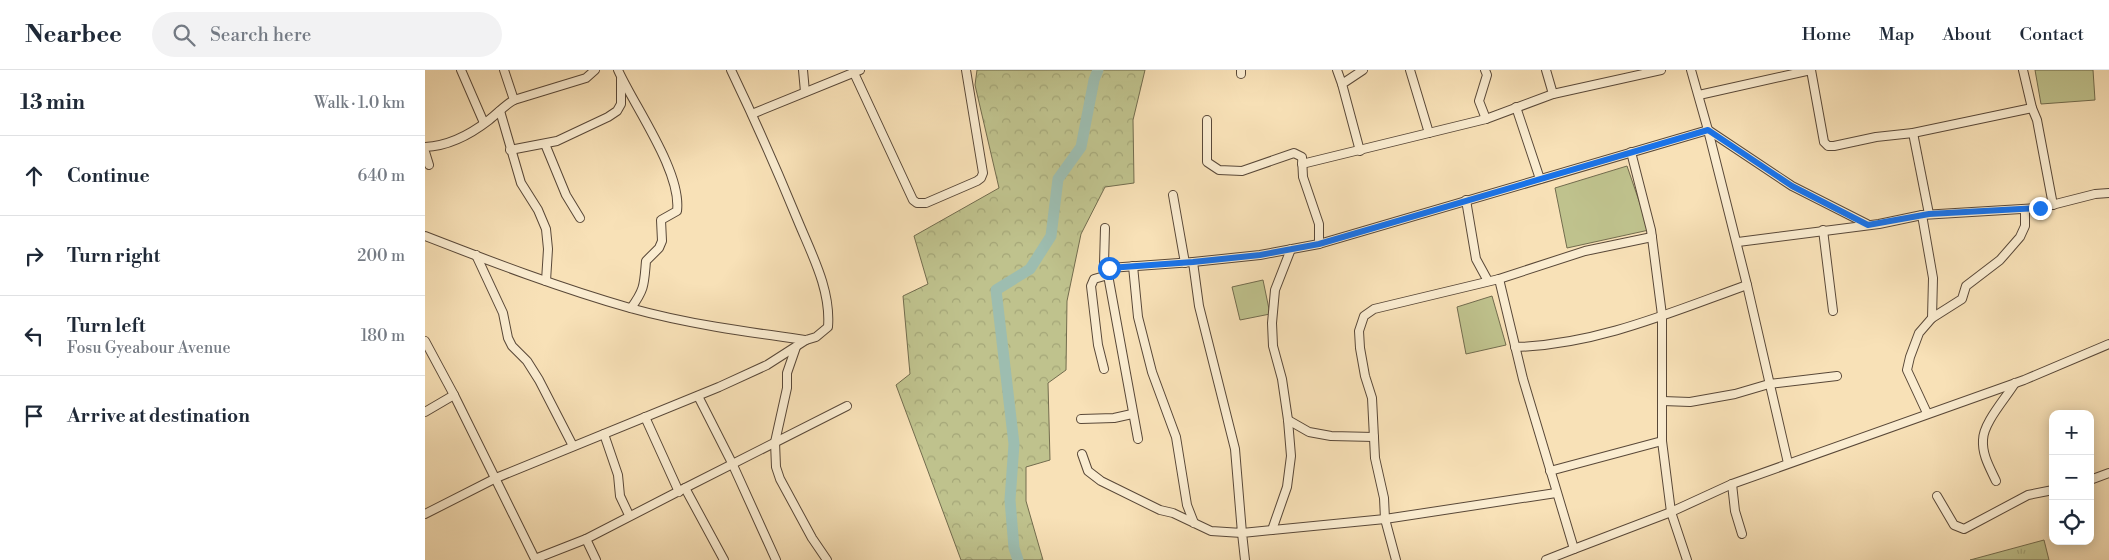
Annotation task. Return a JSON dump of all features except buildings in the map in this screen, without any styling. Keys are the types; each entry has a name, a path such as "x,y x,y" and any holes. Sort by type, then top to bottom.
{"street":[{"path":"461,70 485,123"},
{"path":"503,70 514,100"},
{"path":"425,147 443,145 456,140 485,123 514,100 586,78 595,70"},
{"path":"425,514 496,478 698,396 767,365 806,340 816,337 828,327 829,318 823,282 773,160 731,70"},
{"path":"803,70 805,92"},
{"path":"752,114 857,71 913,200 917,203 926,203 977,181 983,173 966,70"},
{"path":"1337,70 1360,151"},
{"path":"1342,84 1363,70"},
{"path":"1410,70 1429,134"},
{"path":"1485,70 1487,75 1479,101 1486,119"},
{"path":"1546,70 1553,94"},
{"path":"1303,164 1486,119 1553,94 1661,70"},
{"path":"1691,70 1738,242 1788,463"},
{"path":"1699,95 1811,70 1824,142 1828,146 1876,137 1913,133 2032,108"},
{"path":"2023,70 2032,108 2037,120 2053,205"},
{"path":"510,150 545,144 566,137 617,111 622,98 619,73"},
{"path":"619,73 661,150 678,205 677,211 661,220 662,241 659,248 646,261 644,285 641,294 631,308"},
{"path":"1516,107 1540,179"},
{"path":"500,111 521,183 538,210 546,229 548,249 546,281"},
{"path":"1207,120 1207,162 1219,170 1243,171 1294,152 1303,157 1303,177 1319,224 1319,244"},
{"path":"1104,369 1098,344 1091,286 1094,279 1108,271 1133,266 1189,263 1260,255 1319,244 1708,130 1792,186 1868,225"},
{"path":"1913,133 1926,214 1933,278 1932,318"},
{"path":"545,144 566,195 580,218"},
{"path":"425,152 429,165"},
{"path":"1631,152 1652,237 1662,315 1662,442 1671,512 1687,560"},
{"path":"1738,242 1868,225 1926,214 2025,210 2095,194 2109,193"},
{"path":"1173,195 1235,449 1242,533 1247,560"},
{"path":"1466,200 1476,258 1488,281"},
{"path":"1927,413 1907,370 1919,333 1932,318 1962,299 1966,286 2000,260 2020,236 2025,226 2025,210"},
{"path":"1105,228 1104,264 1108,271 1138,439"},
{"path":"1823,230 1833,311"},
{"path":"425,236 546,281 631,308 730,330 806,340"},
{"path":"1396,560 1385,519 1384,498 1375,458 1372,398 1365,376 1360,348 1359,332 1364,316 1374,309 1499,278 1585,251 1652,237"},
{"path":"1272,530 1287,486 1291,456 1282,378 1273,346 1272,323 1275,290 1291,249"},
{"path":"476,255 503,313 508,338 512,346 527,361 539,380 573,446"},
{"path":"1133,266 1137,318 1152,372 1175,436 1187,505 1194,523"},
{"path":"1499,278 1515,347 1556,494 1574,549"},
{"path":"1515,347 1543,346 1605,334 1747,285"},
{"path":"425,341 496,478 535,559 586,539 629,515 847,406"},
{"path":"1546,560 1671,512 1732,484 2015,383 2109,344"},
{"path":"795,347 787,373 787,388 775,442 776,467 780,479 812,538 827,560"},
{"path":"1663,401 1690,402 1735,394 1769,384 1837,376"},
{"path":"1995,481 1986,458 1983,441 1985,428 2015,383"},
{"path":"425,412 454,395"},
{"path":"698,396 776,560"},
{"path":"1081,419 1114,418 1133,414"},
{"path":"645,417 682,490 723,560"},
{"path":"1288,420 1309,432 1331,436 1374,437"},
{"path":"604,434 618,475 620,496 629,515"},
{"path":"1550,471 1662,442"},
{"path":"1082,454 1088,471 1101,481 1160,510 1173,513 1211,531 1242,533 1385,519 1556,494"},
{"path":"2094,479 2109,473"},
{"path":"1732,484 1735,511 1742,534"},
{"path":"1937,496 1954,525 1964,529 2028,495 2049,491"},
{"path":"586,539 596,560"}],"green space":[{"path":"977,70 1145,70 1133,120 1134,183 1105,187 1081,234 1067,301 1066,370 1048,383 1050,460 1026,467 1026,501 1043,560 961,560 896,385 910,374 903,296 928,284 914,236 999,188 975,85"},
{"path":"2035,70 2093,70 2095,100 2041,104"},
{"path":"1627,166 1649,230 1567,248 1555,188"},
{"path":"1263,280 1270,314 1240,320 1232,287"},
{"path":"1492,296 1506,345 1466,354 1457,307"},
{"path":"2044,540 2049,560 1970,560"}],"waterway":[{"path":"1018,560 1014,548 1010,500 1014,444 996,290 1030,269 1051,236 1058,179 1081,147 1094,80 1098,70"}],"route":[{"path":"1109,268 1260,255 1319,244 1708,130 1792,186 1868,225 1929,214 2040,208"}]}
